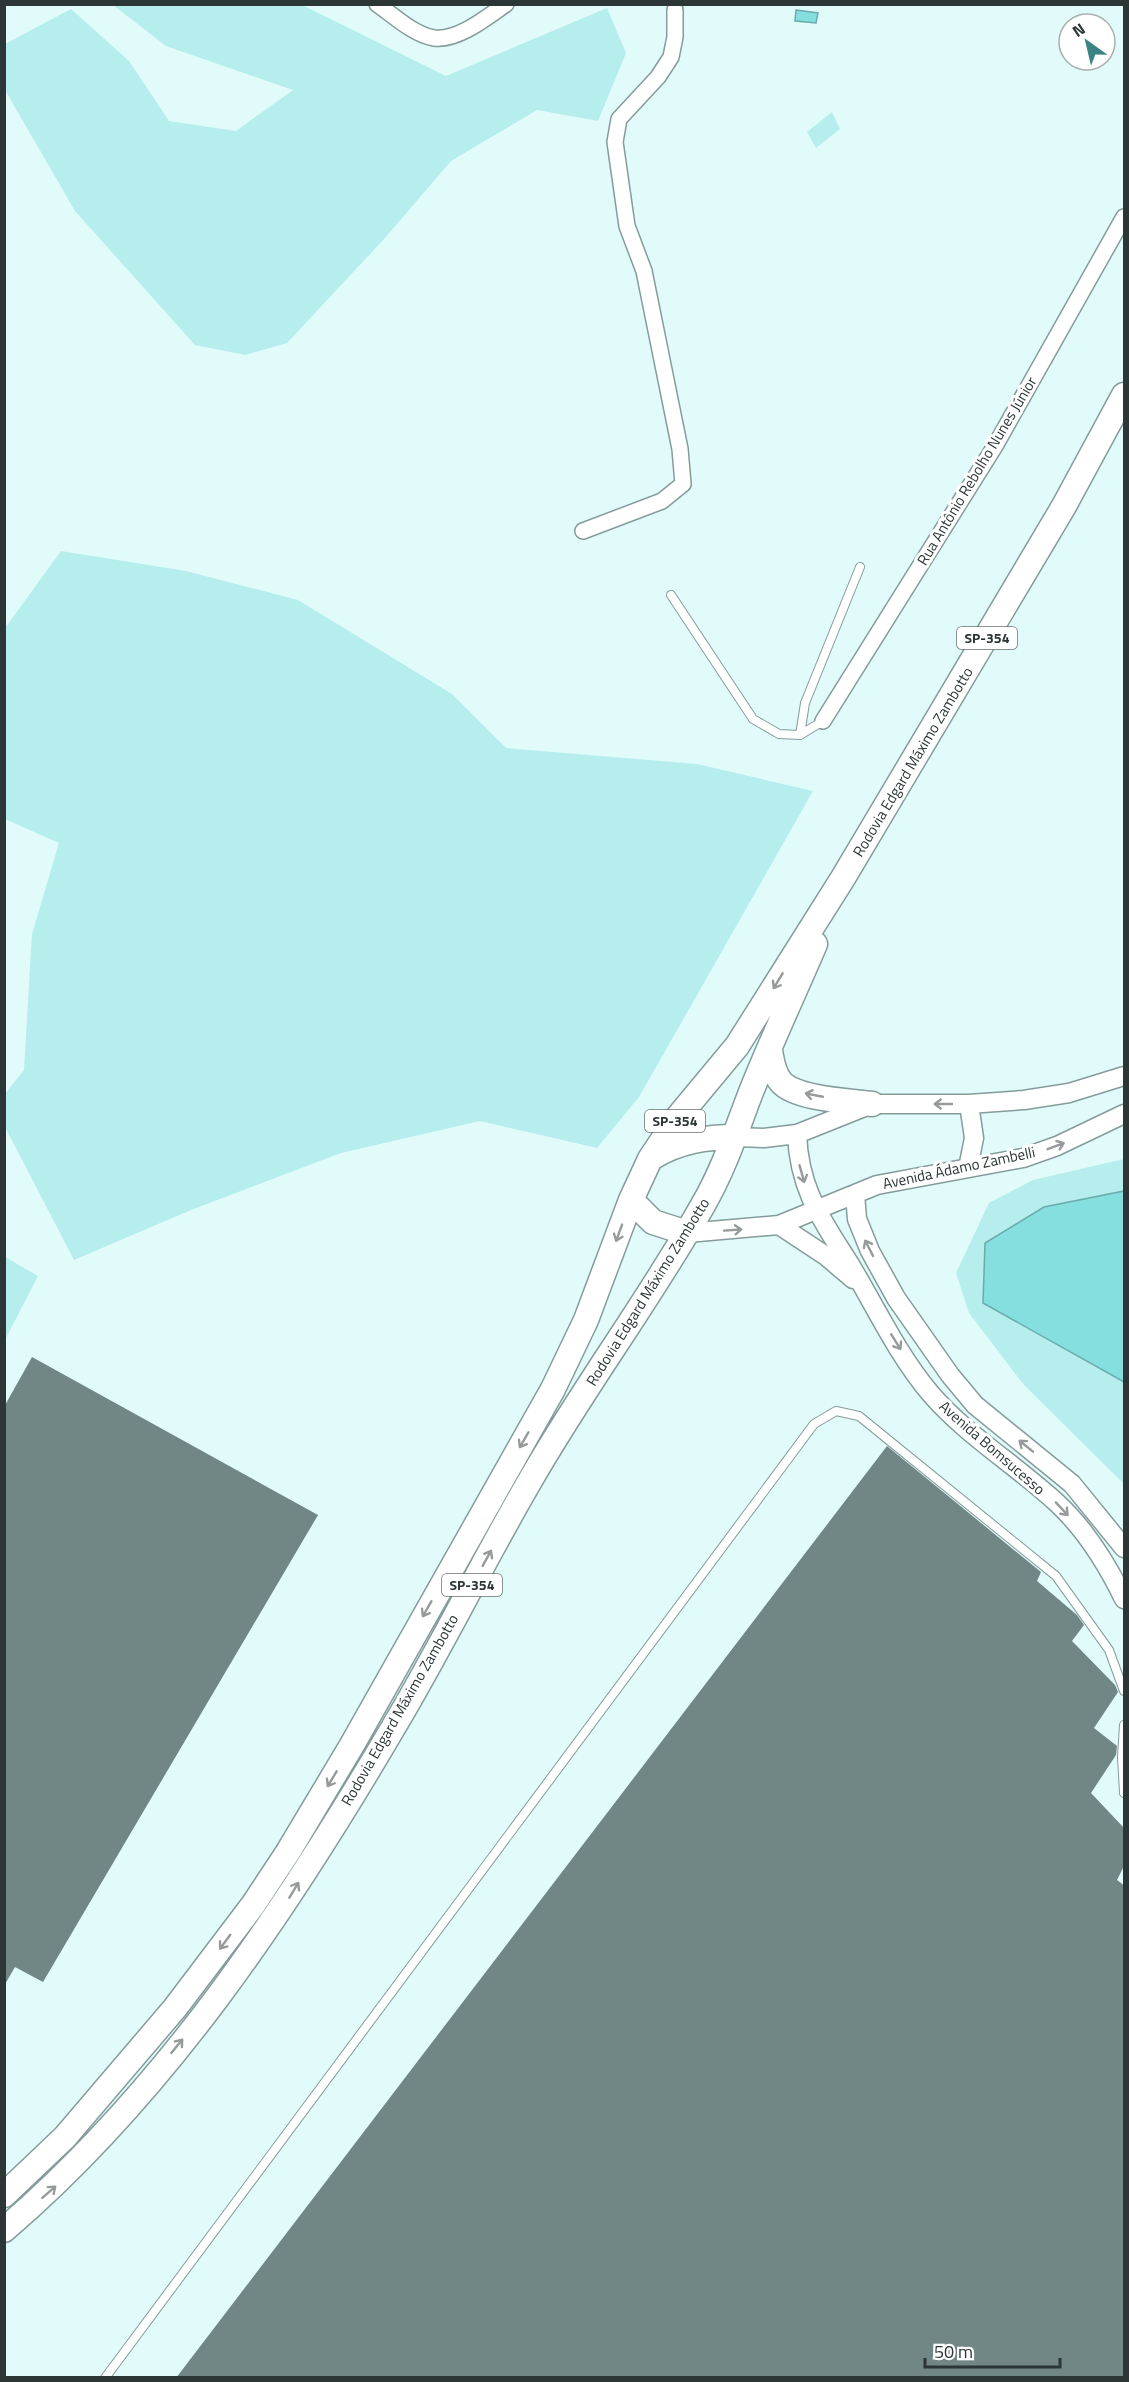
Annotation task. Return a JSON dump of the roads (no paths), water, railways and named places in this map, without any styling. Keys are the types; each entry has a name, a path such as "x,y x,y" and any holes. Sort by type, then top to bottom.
{"main road":[{"name":"Rodovia Edgard Máximo Zambotto","path":"4,2195 65,2137 175,2008 253,1905 288,1852 352,1745 553,1389 586,1320 631,1200 650,1159 678,1117 737,1046 843,878 1058,516 1125,395"},
{"name":"Rodovia Edgard Máximo Zambotto","path":"4,2230 57,2185 124,2113 228,1983 286,1902 395,1725 532,1477 687,1233 736,1137 843,878"},
{"path":"770,1051 775,1072 789,1089 821,1097 872,1104"},
{"path":"650,1159 668,1148 687,1142 736,1137"},
{"path":"631,1200 652,1222 687,1233"}],"street":[{"path":"376,4 420,33 435,38 470,27 506,4"},
{"path":"583,531 662,501 683,483 680,449 644,271 627,226 615,142 619,119 658,77 671,57 675,37 674,8"},
{"name":"Rua Antônio Rebolho Nunes Júnior","path":"823,722 995,446 1125,217"},
{"path":"736,1137 764,1138 796,1134 872,1104 969,1104 1024,1100 1069,1093 1125,1076"},
{"path":"968,1168 974,1138 969,1104"},
{"name":"Avenida Ádamo Zambelli","path":"687,1233 779,1225 816,1212 855,1194 906,1178 1023,1158 1057,1146 1125,1114"},
{"name":"Avenida Bomsucesso","path":"796,1134 800,1172 816,1212 886,1327 930,1392 952,1415 1058,1504 1106,1563 1125,1599"},
{"name":"Avenida Bomsucesso","path":"855,1194 861,1233 896,1298 975,1405 1072,1484 1125,1548"},
{"path":"779,1225 826,1256 866,1291"}],"lane":[{"path":"800,735 805,703 860,567"},
{"path":"671,595 753,719 779,734 800,735 823,722"},
{"path":"105,2378 814,1424 836,1411 859,1416 1056,1576 1109,1650 1125,1691"},
{"path":"1125,1725 1122,1757 1125,1793"}]}
